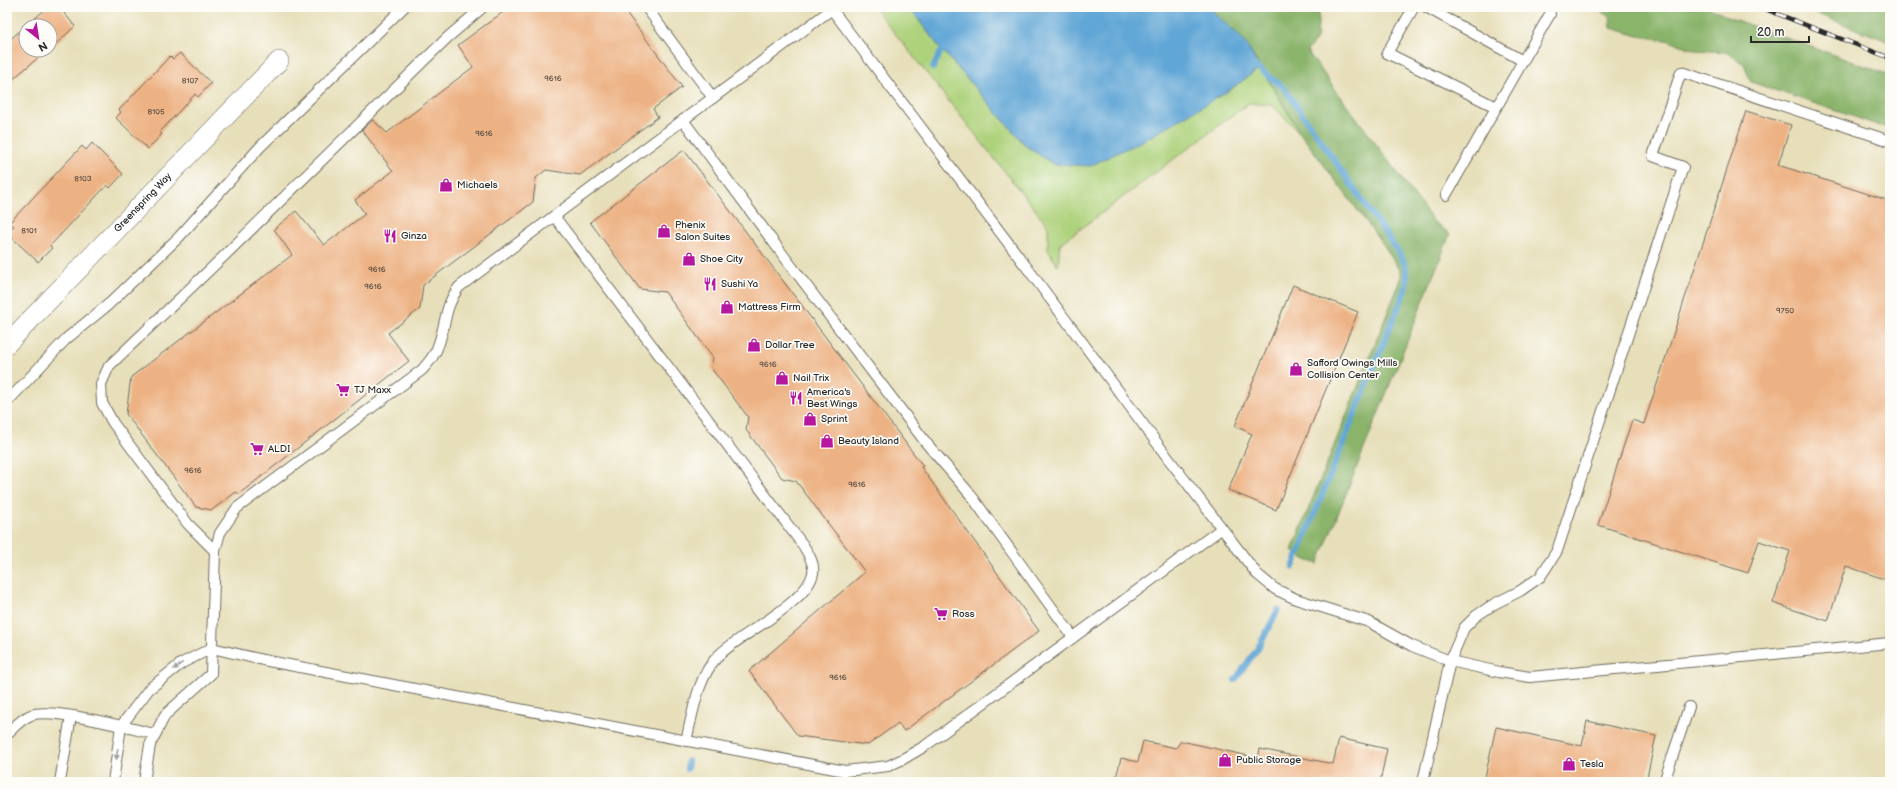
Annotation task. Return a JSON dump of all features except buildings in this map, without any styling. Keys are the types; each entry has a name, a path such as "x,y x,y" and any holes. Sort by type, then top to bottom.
{"street":[{"name":"Greenspring Way","path":"7,344 279,61"}],"lane":[{"path":"7,402 66,339 109,304 179,237 260,147 404,7"},
{"path":"214,551 188,524 113,423 102,403 101,384 109,366 447,38 483,7"},
{"path":"646,7 713,98"},
{"path":"1414,7 1388,53 1496,107"},
{"path":"1426,7 1523,61"},
{"path":"144,782 150,745 164,715 211,674 214,551 220,533 237,508 422,370 432,359 439,344 451,297 459,287 831,8 1034,277 1220,528 1257,574 1276,589 1296,599 1368,622 1412,646 1450,662 1499,672 1530,676 1890,643"},
{"path":"1446,195 1550,14"},
{"path":"1424,782 1450,662 1464,628 1476,616 1494,604 1520,591 1540,577 1557,551 1683,167 1653,156 1681,72 1890,141"},
{"path":"683,120 783,255 923,438 970,494 1073,637"},
{"path":"554,216 803,545 811,560 813,573 807,585 796,598 774,616 735,642 718,656 709,668 698,695 686,741"},
{"path":"113,782 121,726 149,689 182,663 212,648 263,660 845,771 888,766 904,759 926,746 1220,528"},
{"path":"1664,782 1688,707"},
{"path":"7,734 16,724 31,715 50,713 121,726 154,734"},
{"path":"60,779 70,716"}],"green space":[{"path":"874,7 909,7 936,43 1026,146 1053,164 1230,90 1258,69 1253,55 1300,133 1272,105 1249,103 1060,244 1058,266 1048,250 1048,226"},
{"path":"1210,7 1319,7 1317,39 1307,51 1433,221 1450,234 1318,564 1304,559 1292,550 1401,279 1401,273 1385,247 1300,133 1243,40 1217,16"},
{"path":"1593,7 1708,7 1730,18 1890,75 1890,129 1751,82 1744,64 1726,52 1695,50 1666,40 1638,36 1611,28 1610,17"},
{"path":"1799,7 1890,7 1890,42"}],"water":[{"path":"909,7 1210,7 1244,41 1252,54 1258,69 1230,90 1148,138 1090,166 1053,164 1026,146 936,43"}],"waterway":[{"path":"933,68 945,43"},
{"path":"1253,64 1284,88 1398,252 1404,262 1407,272 1404,294 1293,567"},
{"path":"1235,680 1258,648 1278,610"},
{"path":"687,769 688,761"}],"railway":[{"path":"1760,7 1890,58"}],"place":[{"name":"Michaels","path":"446,185"},
{"name":"Phenix Salon Suites","path":"664,231"},
{"name":"Ginza","path":"390,236"},
{"name":"Shoe City","path":"689,259"},
{"name":"Sushi Ya","path":"710,284"},
{"name":"Mattress Firm","path":"727,307"},
{"name":"Dollar Tree","path":"754,345"},
{"name":"Safford Owings Mills Collision Center","path":"1296,369"},
{"name":"Nail Trix","path":"782,378"},
{"name":"TJ Maxx","path":"343,390"},
{"name":"America's Best Wings","path":"796,398"},
{"name":"Sprint","path":"810,419"},
{"name":"Beauty Island","path":"827,441"},
{"name":"ALDI","path":"257,449"},
{"name":"Ross","path":"941,614"},
{"name":"Public Storage","path":"1225,760"},
{"name":"Tesla","path":"1569,764"}]}
